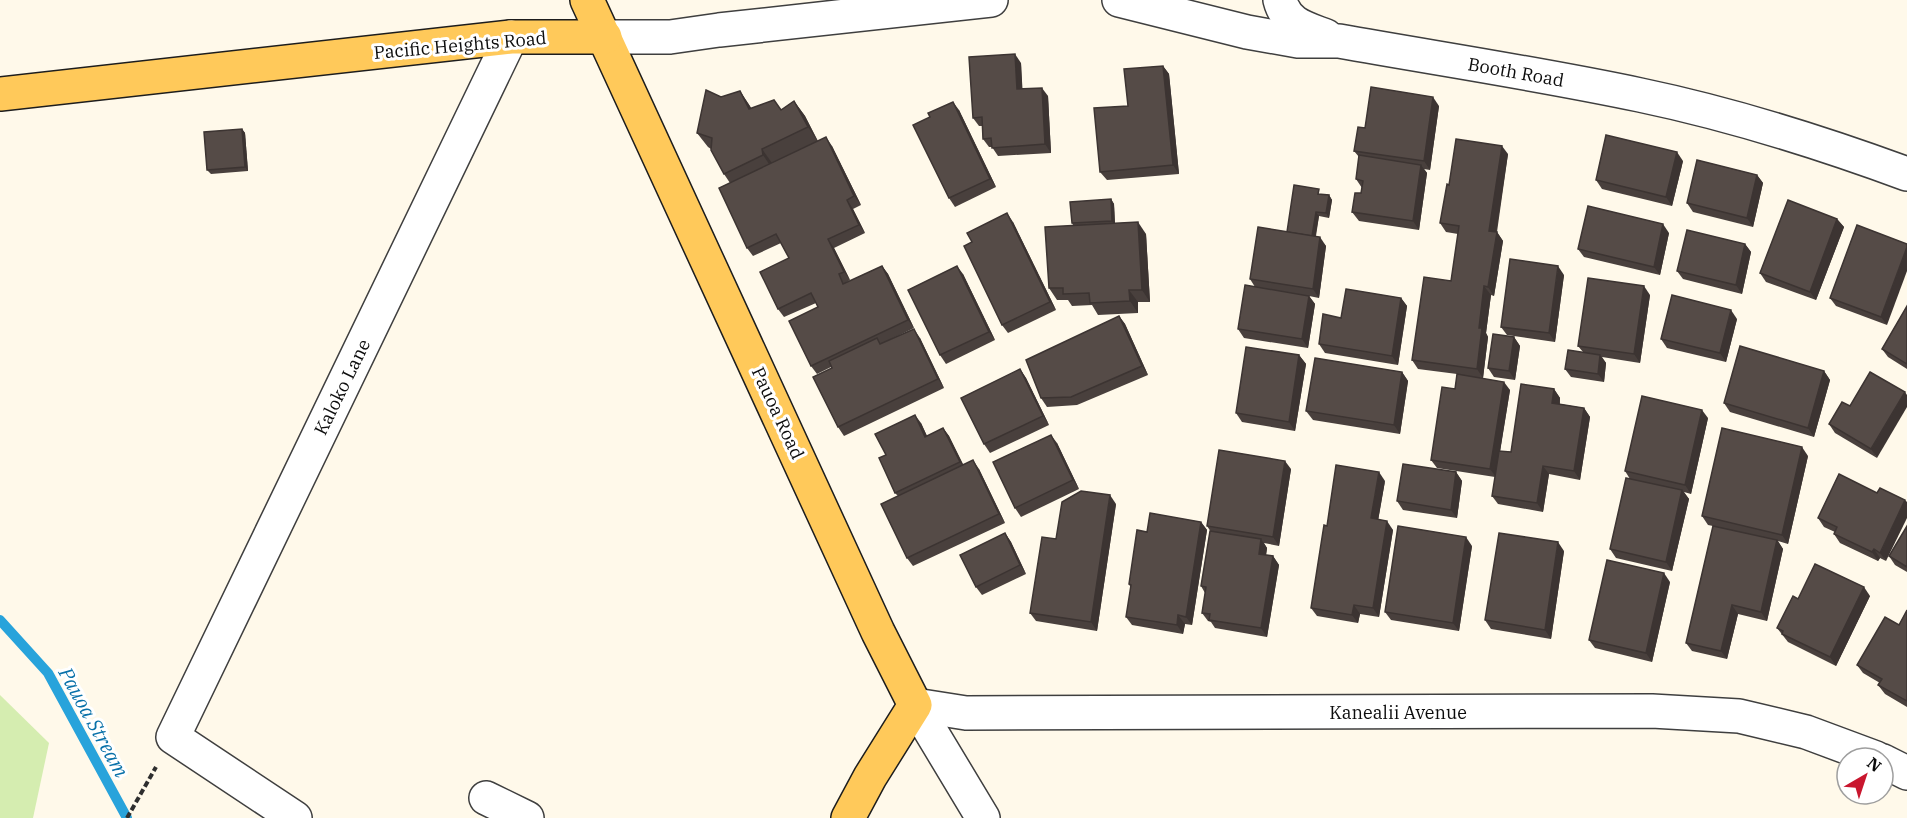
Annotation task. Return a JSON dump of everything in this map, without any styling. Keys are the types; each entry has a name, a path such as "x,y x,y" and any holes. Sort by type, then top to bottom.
{"main road":[{"name":"Pauoa Road","path":"587,0 878,632 915,705"},
{"name":"Pacific Heights Road","path":"0,94 511,37 538,35 605,37"},
{"path":"848,818 870,777 915,705"}],"street":[{"name":"Pacific Heights Road","path":"605,37 670,37 991,0"},
{"name":"Booth Road","path":"1119,0 1247,32 1298,41 1339,41 1641,95 1755,124 1839,149 1907,174"},
{"path":"1280,0 1284,13 1299,26 1339,41"},
{"name":"Kaloko Lane","path":"295,818 173,737 511,37"},
{"name":"Kanealii Avenue","path":"915,705 966,714 1652,711 1739,716 1806,732 1844,746"},
{"name":"Pauoa Road","path":"915,705 982,818"},
{"path":"486,798 527,818"}],"path":[{"path":"127,818 140,796"}],"green space":[{"path":"0,695 49,743 33,818 0,818"}],"building":[{"path":"1015,54 1017,89 1042,88 1045,144 992,148 991,138 983,139 982,117 973,118 969,57"},
{"path":"1163,66 1173,165 1100,172 1094,108 1128,106 1124,69"},
{"path":"1371,87 1433,97 1424,161 1354,151 1358,127 1365,128"},
{"path":"706,90 721,97 740,91 749,109 774,100 781,110 794,101 808,127 762,149 763,155 724,174 711,150 712,138 697,133"},
{"path":"953,102 990,179 949,198 913,125 930,117 928,113"},
{"path":"242,129 245,167 207,170 204,132"},
{"path":"1606,135 1677,152 1666,197 1596,180"},
{"path":"826,137 854,196 847,200 859,225 828,239 844,272 839,274 843,284 882,266 908,320 811,366 789,321 818,307 811,293 778,309 760,272 789,258 776,234 747,248 719,188"},
{"path":"1456,139 1502,146 1489,231 1497,232 1488,287 1484,286 1477,369 1412,360 1424,277 1451,281 1459,226 1440,223"},
{"path":"1359,155 1421,165 1413,221 1352,212 1355,193 1361,193 1363,181 1356,179"},
{"path":"1697,160 1757,175 1747,218 1687,203"},
{"path":"1294,185 1319,189 1318,194 1329,195 1326,213 1316,212 1312,236 1287,232"},
{"path":"1111,199 1112,221 1072,223 1070,202"},
{"path":"1788,200 1837,219 1810,292 1760,273"},
{"path":"1588,206 1663,224 1654,267 1578,249"},
{"path":"1007,213 1050,302 1002,325 964,246 972,242 967,233"},
{"path":"1138,222 1142,290 1129,290 1130,301 1090,303 1089,293 1063,294 1063,288 1049,288 1045,227"},
{"path":"1857,225 1907,244 1881,317 1830,298"},
{"path":"1258,227 1320,237 1313,289 1250,279"},
{"path":"1687,230 1745,244 1736,285 1677,271"},
{"path":"1510,259 1558,266 1549,333 1501,327"},
{"path":"957,266 989,332 940,355 908,290"},
{"path":"1588,278 1644,286 1634,354 1578,346"},
{"path":"1245,285 1309,296 1302,339 1238,329"},
{"path":"1346,289 1401,298 1392,356 1319,344 1323,314 1341,318"},
{"path":"1672,295 1731,310 1720,353 1661,339"},
{"path":"1907,306 1907,364 1882,349"},
{"path":"1119,316 1142,366 1071,397 1041,398 1026,360"},
{"path":"914,329 938,379 838,427 813,377 832,368 829,361 877,338 880,344"},
{"path":"1493,334 1514,337 1509,371 1488,368"},
{"path":"1740,346 1824,371 1808,428 1724,403"},
{"path":"1246,347 1299,355 1289,422 1236,413"},
{"path":"1568,350 1600,355 1598,374 1565,369"},
{"path":"1315,358 1402,372 1394,425 1306,411"},
{"path":"1020,369 1043,416 984,444 961,398"},
{"path":"1870,372 1905,392 1871,449 1829,424 1842,402 1850,406"},
{"path":"1457,374 1504,382 1490,469 1431,460 1442,387 1455,389"},
{"path":"1521,384 1554,389 1552,403 1584,408 1574,471 1543,466 1537,503 1492,496 1499,451 1511,452"},
{"path":"1642,396 1702,410 1685,485 1625,471"},
{"path":"915,415 925,437 943,428 960,462 895,493 879,458 886,455 875,434"},
{"path":"1722,428 1802,447 1782,535 1702,516"},
{"path":"1051,435 1073,480 1015,508 993,462"},
{"path":"1219,450 1285,461 1273,537 1207,526"},
{"path":"973,460 999,514 907,558 881,504"},
{"path":"1403,464 1456,472 1451,510 1397,501"},
{"path":"1336,465 1379,472 1371,518 1387,521 1373,608 1354,605 1352,615 1311,608"},
{"path":"1839,474 1877,493 1880,488 1905,500 1880,553 1874,549 1872,552 1834,534 1837,527 1818,518"},
{"path":"1626,478 1682,490 1666,562 1610,549"},
{"path":"1081,491 1110,495 1091,622 1030,613 1042,537 1056,539 1062,502"},
{"path":"1150,513 1201,522 1186,617 1178,615 1177,625 1126,617 1137,530 1147,532"},
{"path":"1398,526 1466,537 1453,623 1385,612"},
{"path":"1713,526 1777,540 1761,612 1732,605 1721,651 1686,643"},
{"path":"1907,526 1907,567 1889,556"},
{"path":"1210,531 1261,539 1259,554 1273,556 1261,628 1209,620 1210,614 1202,613 1206,587 1201,586"},
{"path":"1005,533 1020,565 976,587 960,555"},
{"path":"1499,533 1558,542 1545,630 1485,620"},
{"path":"1607,560 1664,573 1646,653 1589,640"},
{"path":"1815,564 1864,587 1830,657 1782,634 1783,631 1777,628 1793,596 1798,599"},
{"path":"1907,610 1907,701 1878,685 1882,679 1857,665 1885,617 1899,625"}],"waterway":[{"name":"Pauoa Stream","path":"0,620 48,673 127,818"}]}
